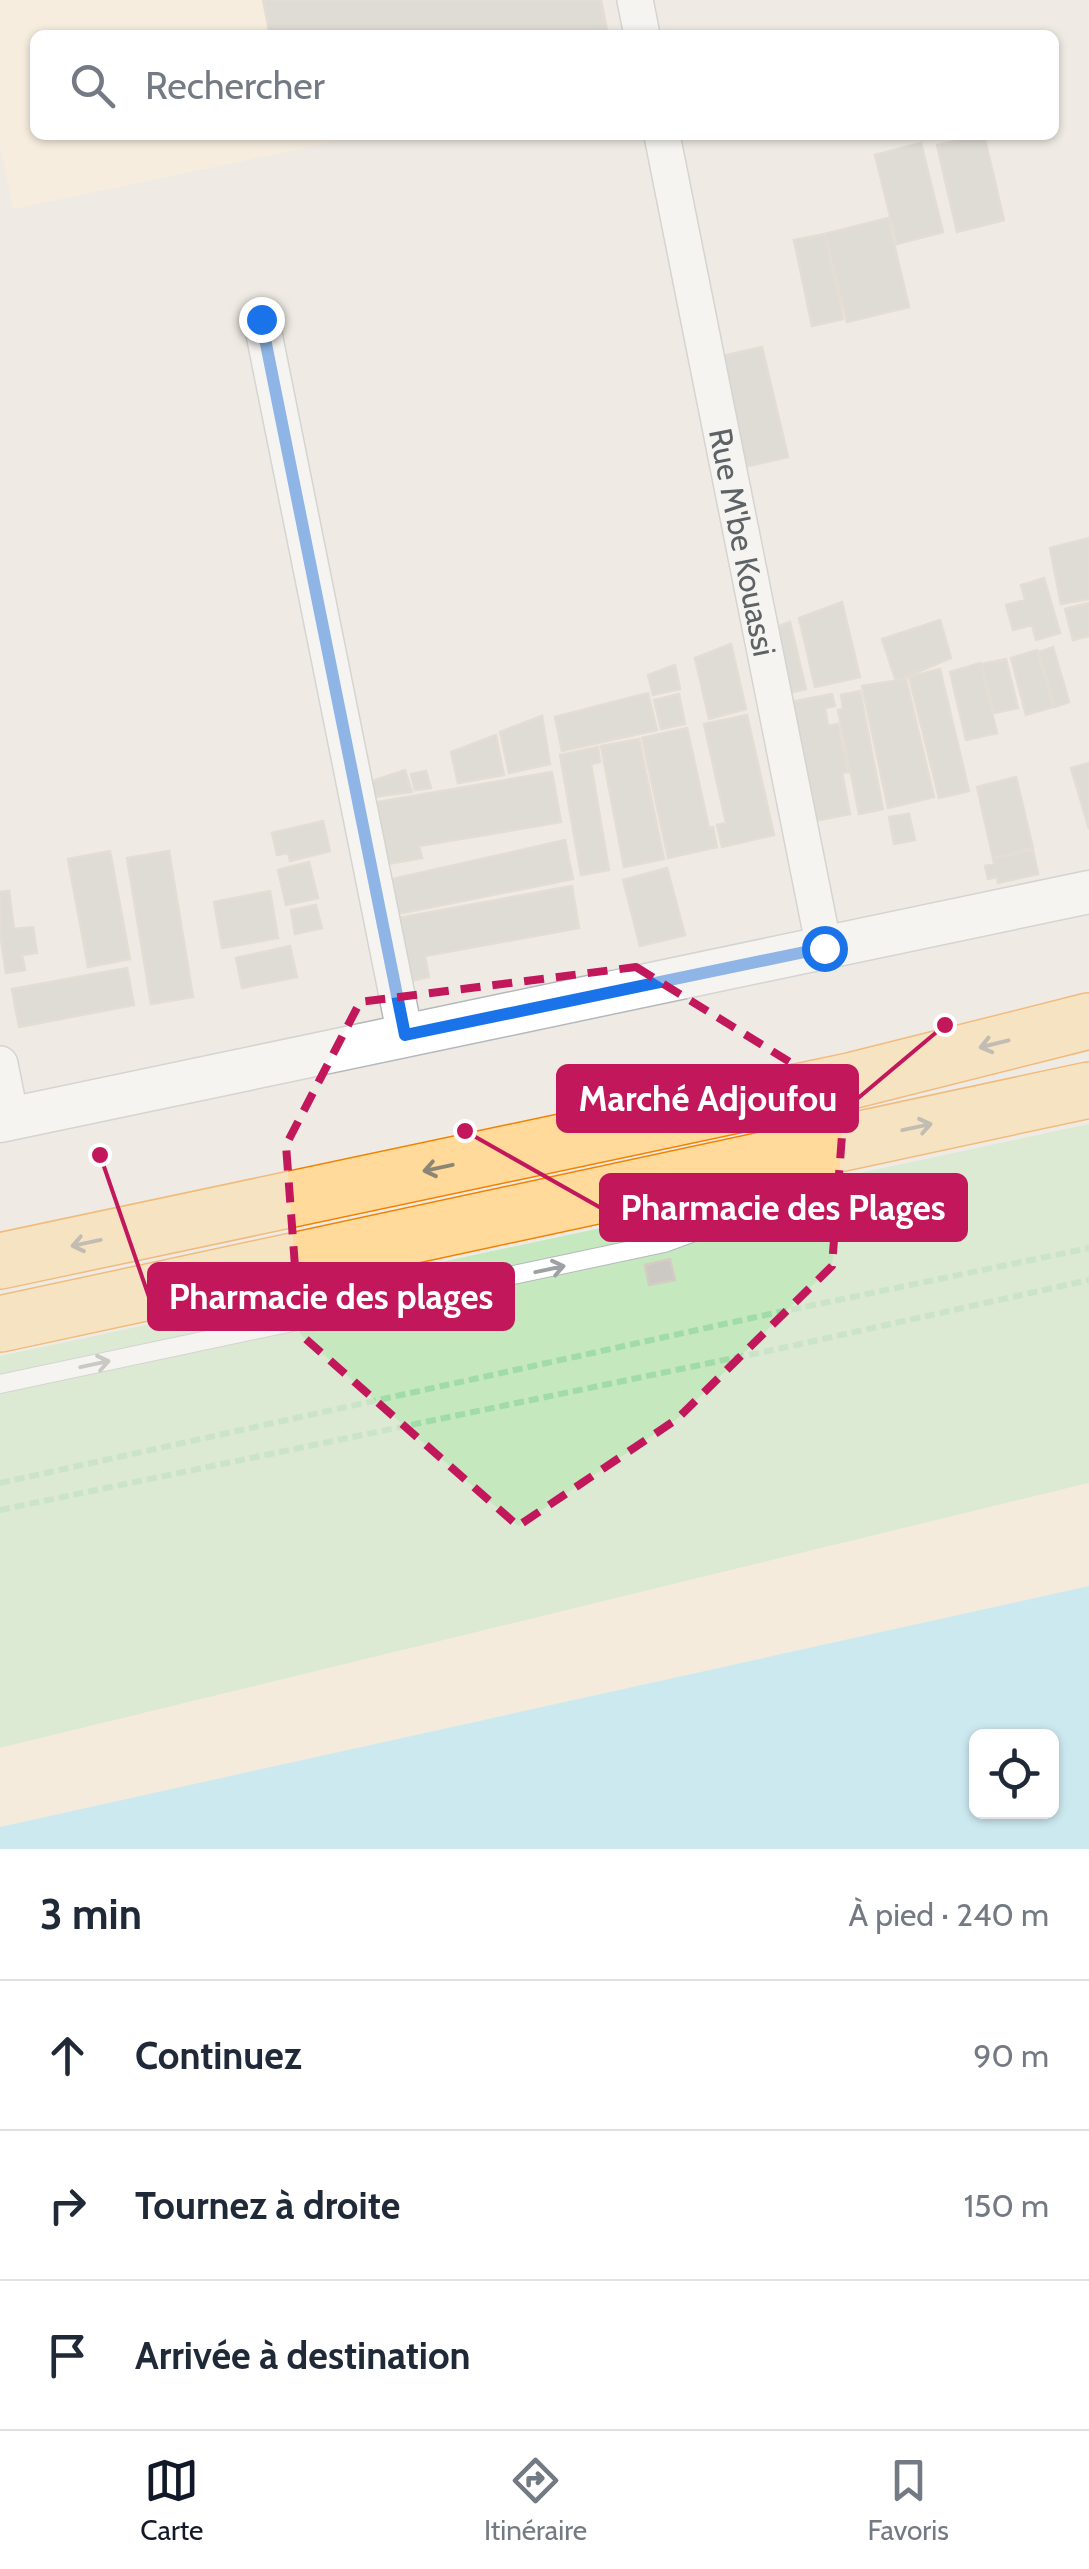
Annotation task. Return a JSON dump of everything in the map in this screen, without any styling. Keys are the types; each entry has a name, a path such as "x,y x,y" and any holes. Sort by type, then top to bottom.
{"highway":[{"path":"0,1261 854,1080 1089,1021"},
{"path":"0,1324 1089,1090"}],"street":[{"path":"635,0 641,30"},
{"name":"Rue M'be Kouassi","path":"663,140 824,948"},
{"path":"261,319 405,1035"},
{"path":"0,1064 6,1120 1089,892"}],"lane":[{"path":"0,1384 664,1243 746,1213 864,1138"}],"path":[{"path":"0,1482 1089,1248"},
{"path":"0,1510 1089,1280"}],"highlighted area":[{"path":"636,967 845,1096 832,1266 677,1419 518,1526 300,1334 286,1145 360,1002"}],"shaded area":[{"path":"0,0 599,0 605,30 30,30 30,140 343,140 13,209 0,147"}],"green space":[{"path":"1089,1124 1089,1483 0,1748 0,1356"}],"sand":[{"path":"1089,1483 1089,1586 0,1827 0,1748"}],"water":[{"path":"1089,1586 1089,1849 0,1849 0,1827"}],"building":[{"path":"263,0 601,0 607,30 269,30"},
{"path":"985,140 1004,220 957,232 937,145"},
{"path":"921,143 943,232 897,244 875,155"},
{"path":"888,218 909,307 847,322 825,234"},
{"path":"825,234 843,319 812,326 794,240"},
{"path":"762,347 788,457 744,467 718,357"},
{"path":"1089,538 1089,599 1061,604 1050,548"},
{"path":"1044,578 1060,633 1036,640 1032,625 1013,630 1006,605 1025,600 1021,585"},
{"path":"842,602 860,677 815,687 799,618"},
{"path":"1089,603 1089,636 1073,640 1065,609"},
{"path":"940,620 951,658 896,681 882,639"},
{"path":"790,622 806,689 784,694 771,629"},
{"path":"731,644 746,709 709,719 695,658"},
{"path":"1053,647 1069,702 1055,707 1039,652"},
{"path":"1037,650 1053,707 1026,715 1011,658"},
{"path":"1006,659 1018,708 994,713 982,664"},
{"path":"980,663 997,733 966,740 950,672"},
{"path":"675,665 680,689 653,695 648,675"},
{"path":"940,669 969,791 939,798 909,677"},
{"path":"906,679 934,797 888,808 862,686"},
{"path":"860,691 883,809 859,814 838,710 843,709 841,695"},
{"path":"648,693 657,730 562,751 555,717"},
{"path":"679,694 685,724 661,729 654,700"},
{"path":"832,694 835,706 825,708 828,726 838,724 848,772 842,773 850,814 810,822 786,703"},
{"path":"747,715 774,835 722,847 717,825 726,823 704,724"},
{"path":"542,716 550,764 509,773 500,732"},
{"path":"687,728 709,828 713,827 717,847 668,858 642,738"},
{"path":"496,735 504,775 458,783 451,752"},
{"path":"639,739 664,859 624,867 601,746"},
{"path":"598,747 600,762 591,764 609,870 581,875 560,755"},
{"path":"1089,763 1089,829 1071,768"},
{"path":"405,770 412,792 372,797 369,782"},
{"path":"426,771 431,788 415,790 411,774"},
{"path":"552,772 561,822 419,846 422,858 382,865 372,803"},
{"path":"1016,777 1033,848 993,858 977,787"},
{"path":"909,814 915,840 894,844 889,817"},
{"path":"323,821 330,851 290,861 288,853 277,855 272,833"},
{"path":"565,840 573,879 392,915 384,881"},
{"path":"1033,850 1038,874 998,883 997,877 988,879 985,866 994,864 993,859"},
{"path":"110,851 130,959 88,967 68,859"},
{"path":"169,851 193,997 151,1004 127,858"},
{"path":"309,862 318,898 286,905 278,870"},
{"path":"667,868 685,935 640,946 623,880"},
{"path":"572,886 579,928 425,956 429,977 405,982 393,919"},
{"path":"9,891 14,929 33,927 37,953 22,955 25,970 6,973 0,933 0,892"},
{"path":"270,891 278,938 222,948 214,902"},
{"path":"316,905 322,928 295,934 291,910"},
{"path":"290,946 297,977 242,988 236,958"},
{"path":"127,968 134,1005 19,1027 12,989"},
{"path":"670,1259 675,1280 649,1285 645,1265"}],"place":[{"name":"Marché Adjoufou","path":"945,1025"},
{"name":"Pharmacie des Plages","path":"465,1131"},
{"name":"Pharmacie des plages","path":"100,1155"}],"route":[{"path":"261,319 405,1035 824,948"}]}
